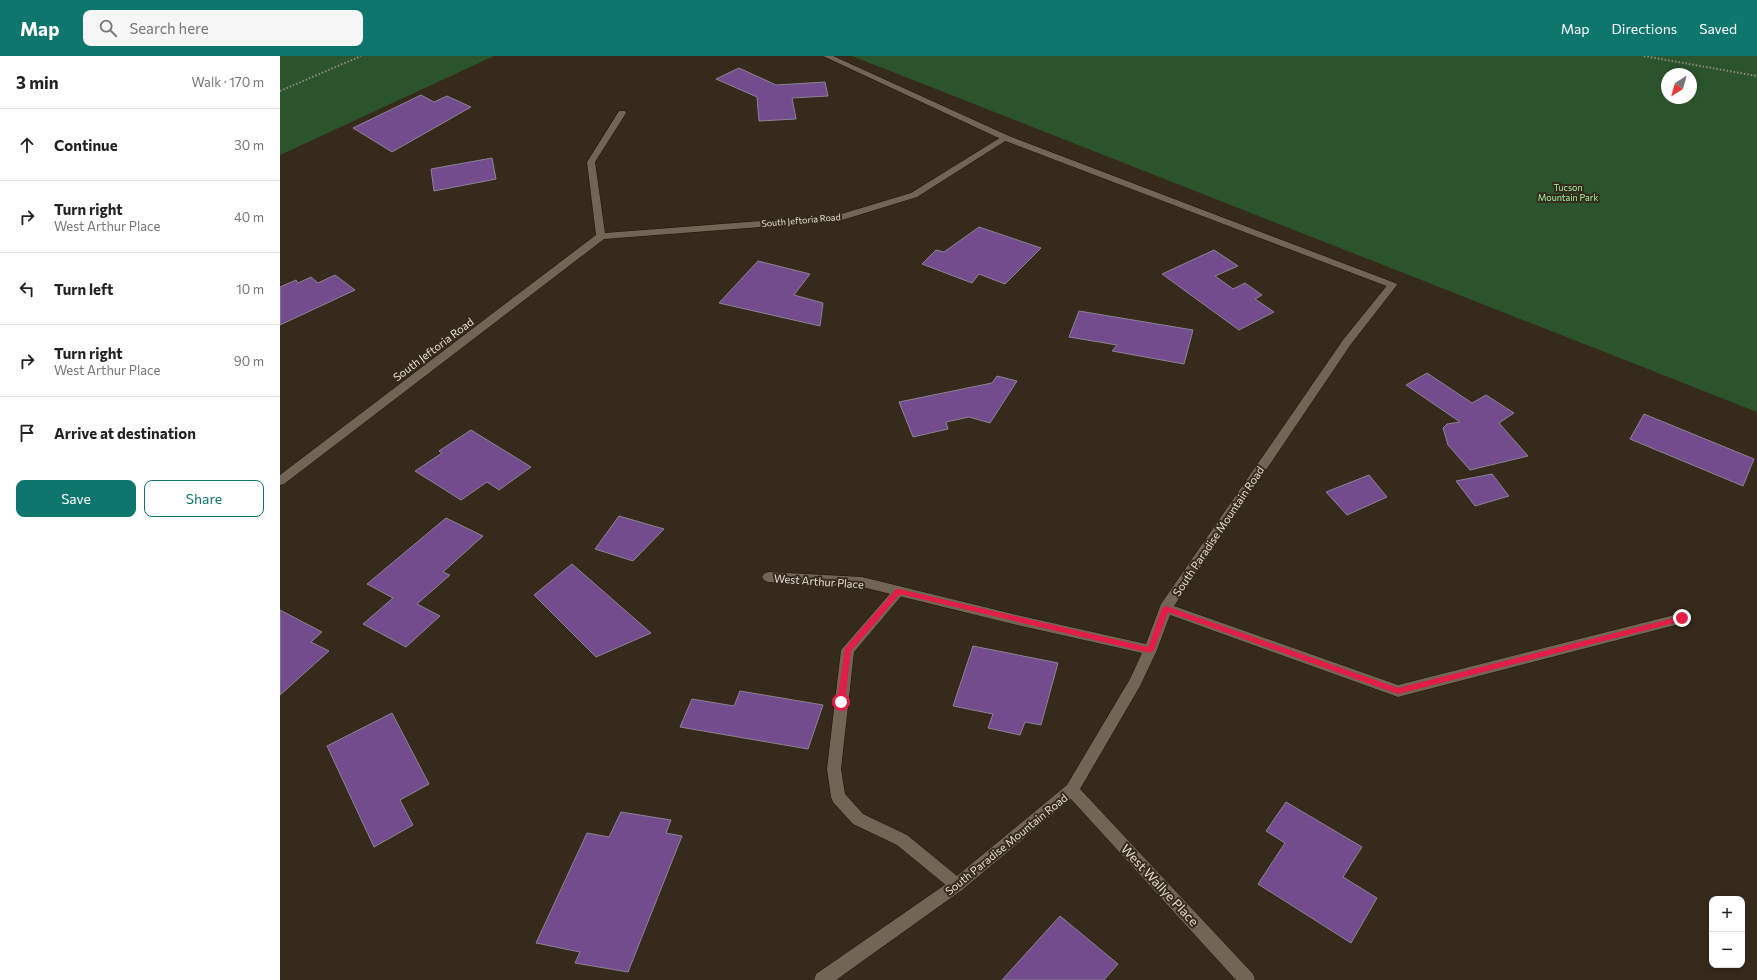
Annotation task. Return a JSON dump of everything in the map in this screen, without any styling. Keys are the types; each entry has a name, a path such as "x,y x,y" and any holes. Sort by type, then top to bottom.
{"street":[{"path":"827,56 1006,138"},
{"path":"601,236 591,162 622,113"},
{"name":"South Jeftoria Road","path":"280,481 601,236 839,218 914,195 1006,138"},
{"name":"South Paradise Mountain Road","path":"822,980 957,885 1072,790 1135,682 1150,650 1166,608 1347,342 1392,286 1006,138"},
{"name":"West Arthur Place","path":"768,577 862,582 1150,650"},
{"path":"899,591 848,650 834,769 838,797 858,819 902,840 957,885"},
{"path":"1166,608 1398,691 1682,618"},
{"name":"West Wallye Place","path":"1072,790 1247,980"}],"path":[{"path":"280,91 360,56"},
{"path":"1644,56 1757,76"}],"green space":[{"path":"280,56 494,56 280,155"},
{"name":"Tucson Mountain Park","path":"852,56 1757,56 1757,412"}],"building":[{"path":"739,68 776,85 825,82 828,96 792,98 796,119 759,121 757,97 716,79"},
{"path":"421,95 434,102 447,96 471,107 392,152 353,128"},
{"path":"492,158 496,179 434,191 431,169"},
{"path":"979,227 1041,248 1005,284 979,274 972,283 922,264 936,250 944,252"},
{"path":"1214,250 1238,266 1215,276 1233,289 1245,283 1262,295 1255,299 1274,312 1239,330 1162,274"},
{"path":"758,261 810,274 794,295 823,303 820,326 719,303"},
{"path":"335,275 355,290 280,325 280,287 296,280 298,283 311,277 318,283"},
{"path":"1079,311 1193,330 1184,364 1112,351 1117,345 1069,337"},
{"path":"1427,373 1472,403 1486,395 1514,413 1499,423 1528,456 1470,470 1448,445 1443,428 1447,424 1460,422 1406,385"},
{"path":"997,376 1017,381 990,423 969,417 946,422 948,429 913,437 899,402 992,383"},
{"path":"1644,414 1754,459 1743,486 1630,439"},
{"path":"471,430 531,467 499,490 487,482 461,500 415,471 442,453 439,451"},
{"path":"1492,474 1509,496 1475,506 1456,481"},
{"path":"1369,475 1387,497 1347,515 1326,492"},
{"path":"619,516 664,529 633,561 595,549"},
{"path":"446,518 483,536 443,572 450,575 417,604 440,616 406,647 363,624 393,598 367,584"},
{"path":"572,564 651,633 596,657 534,595"},
{"path":"280,610 322,632 311,642 329,651 280,695"},
{"path":"973,646 1058,663 1041,725 1025,722 1020,735 988,728 993,714 953,706"},
{"path":"740,691 823,705 808,749 680,727 692,699 734,706"},
{"path":"392,713 429,784 400,800 413,825 374,847 327,746"},
{"path":"1286,802 1362,847 1343,877 1377,898 1351,943 1258,884 1285,843 1266,831"},
{"path":"621,812 671,820 666,833 682,836 628,972 575,963 580,952 536,943 587,833 609,837"},
{"path":"1060,916 1118,964 1104,980 1002,980"}],"route":[{"path":"841,702 848,650 899,591 1017,620 1150,650 1166,608 1398,691 1682,618"}]}
